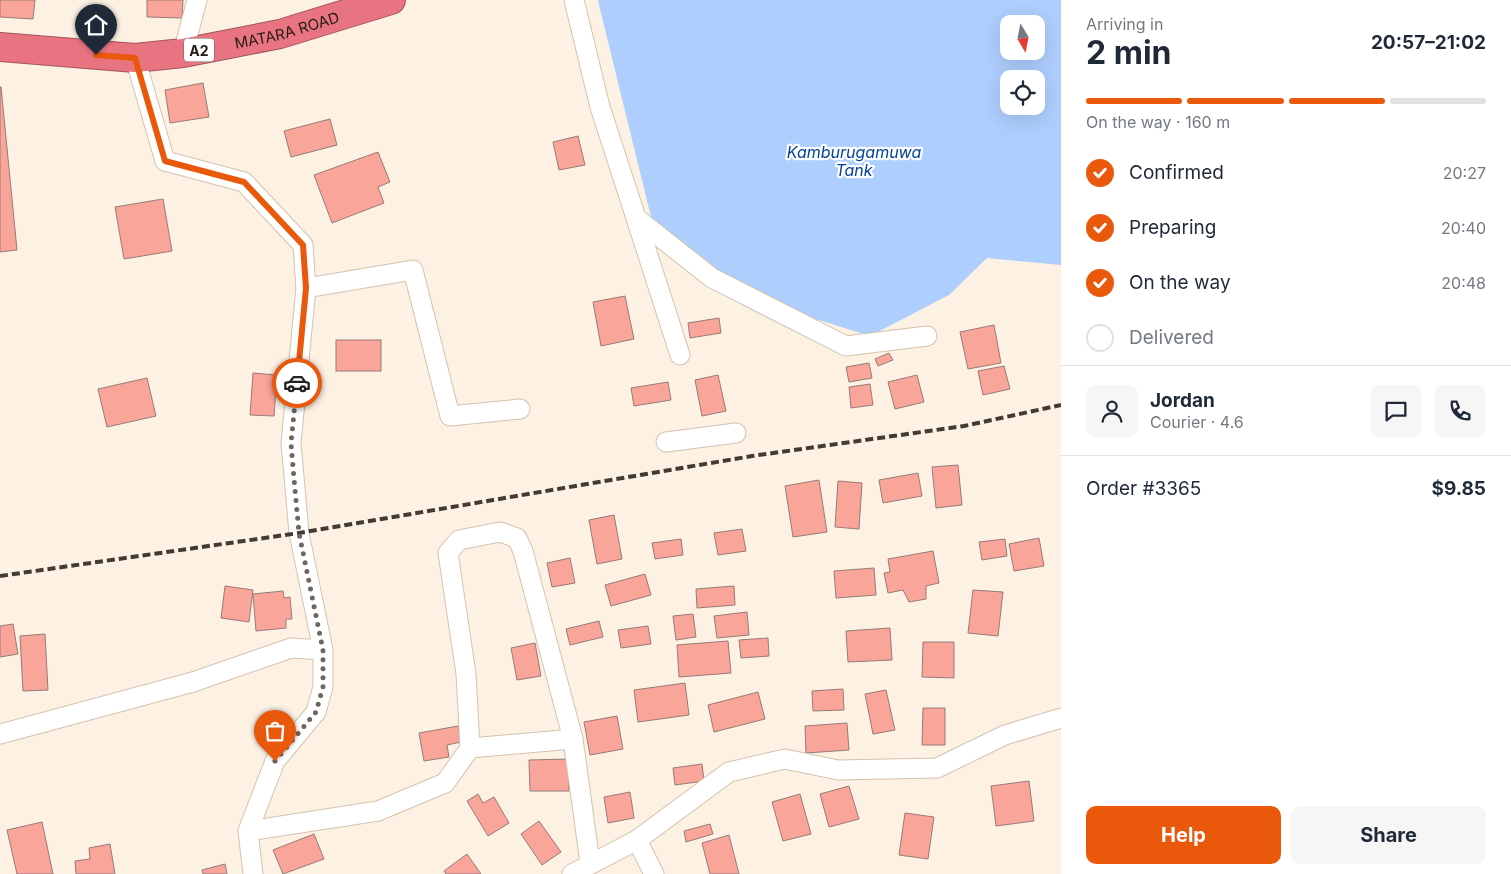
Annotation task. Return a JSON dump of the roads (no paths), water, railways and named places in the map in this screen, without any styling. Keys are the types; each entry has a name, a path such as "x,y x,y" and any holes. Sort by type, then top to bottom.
{"highway":[{"name":"MATARA ROAD","path":"0,47 135,58 184,53 280,34 392,0"}],"street":[{"path":"184,53 197,0"},
{"path":"574,0 600,107 680,355"},
{"path":"135,58 165,161 244,182 303,245 306,288 291,443 299,533 323,650 323,687 316,712 275,761 248,832 253,874"},
{"path":"636,218 712,278 846,346 927,336"},
{"path":"306,288 413,270 450,416 520,409"},
{"path":"666,442 736,432"},
{"path":"248,832 378,811 445,783 470,748 466,674 448,553 459,540 500,532 516,538 523,551 573,739 590,863"},
{"path":"0,734 194,682 290,648 323,650"},
{"path":"572,874 637,840 730,772 785,759 838,770 937,768 1005,735 1061,718"},
{"path":"470,748 573,739"},
{"path":"637,840 654,874"}],"water":[{"name":"Kamburugamuwa Tank","path":"599,0 1061,0 1061,265 987,258 949,295 870,336 759,301 652,221"}],"railway":[{"path":"0,576 299,533 752,456 964,426 1061,405"}]}
